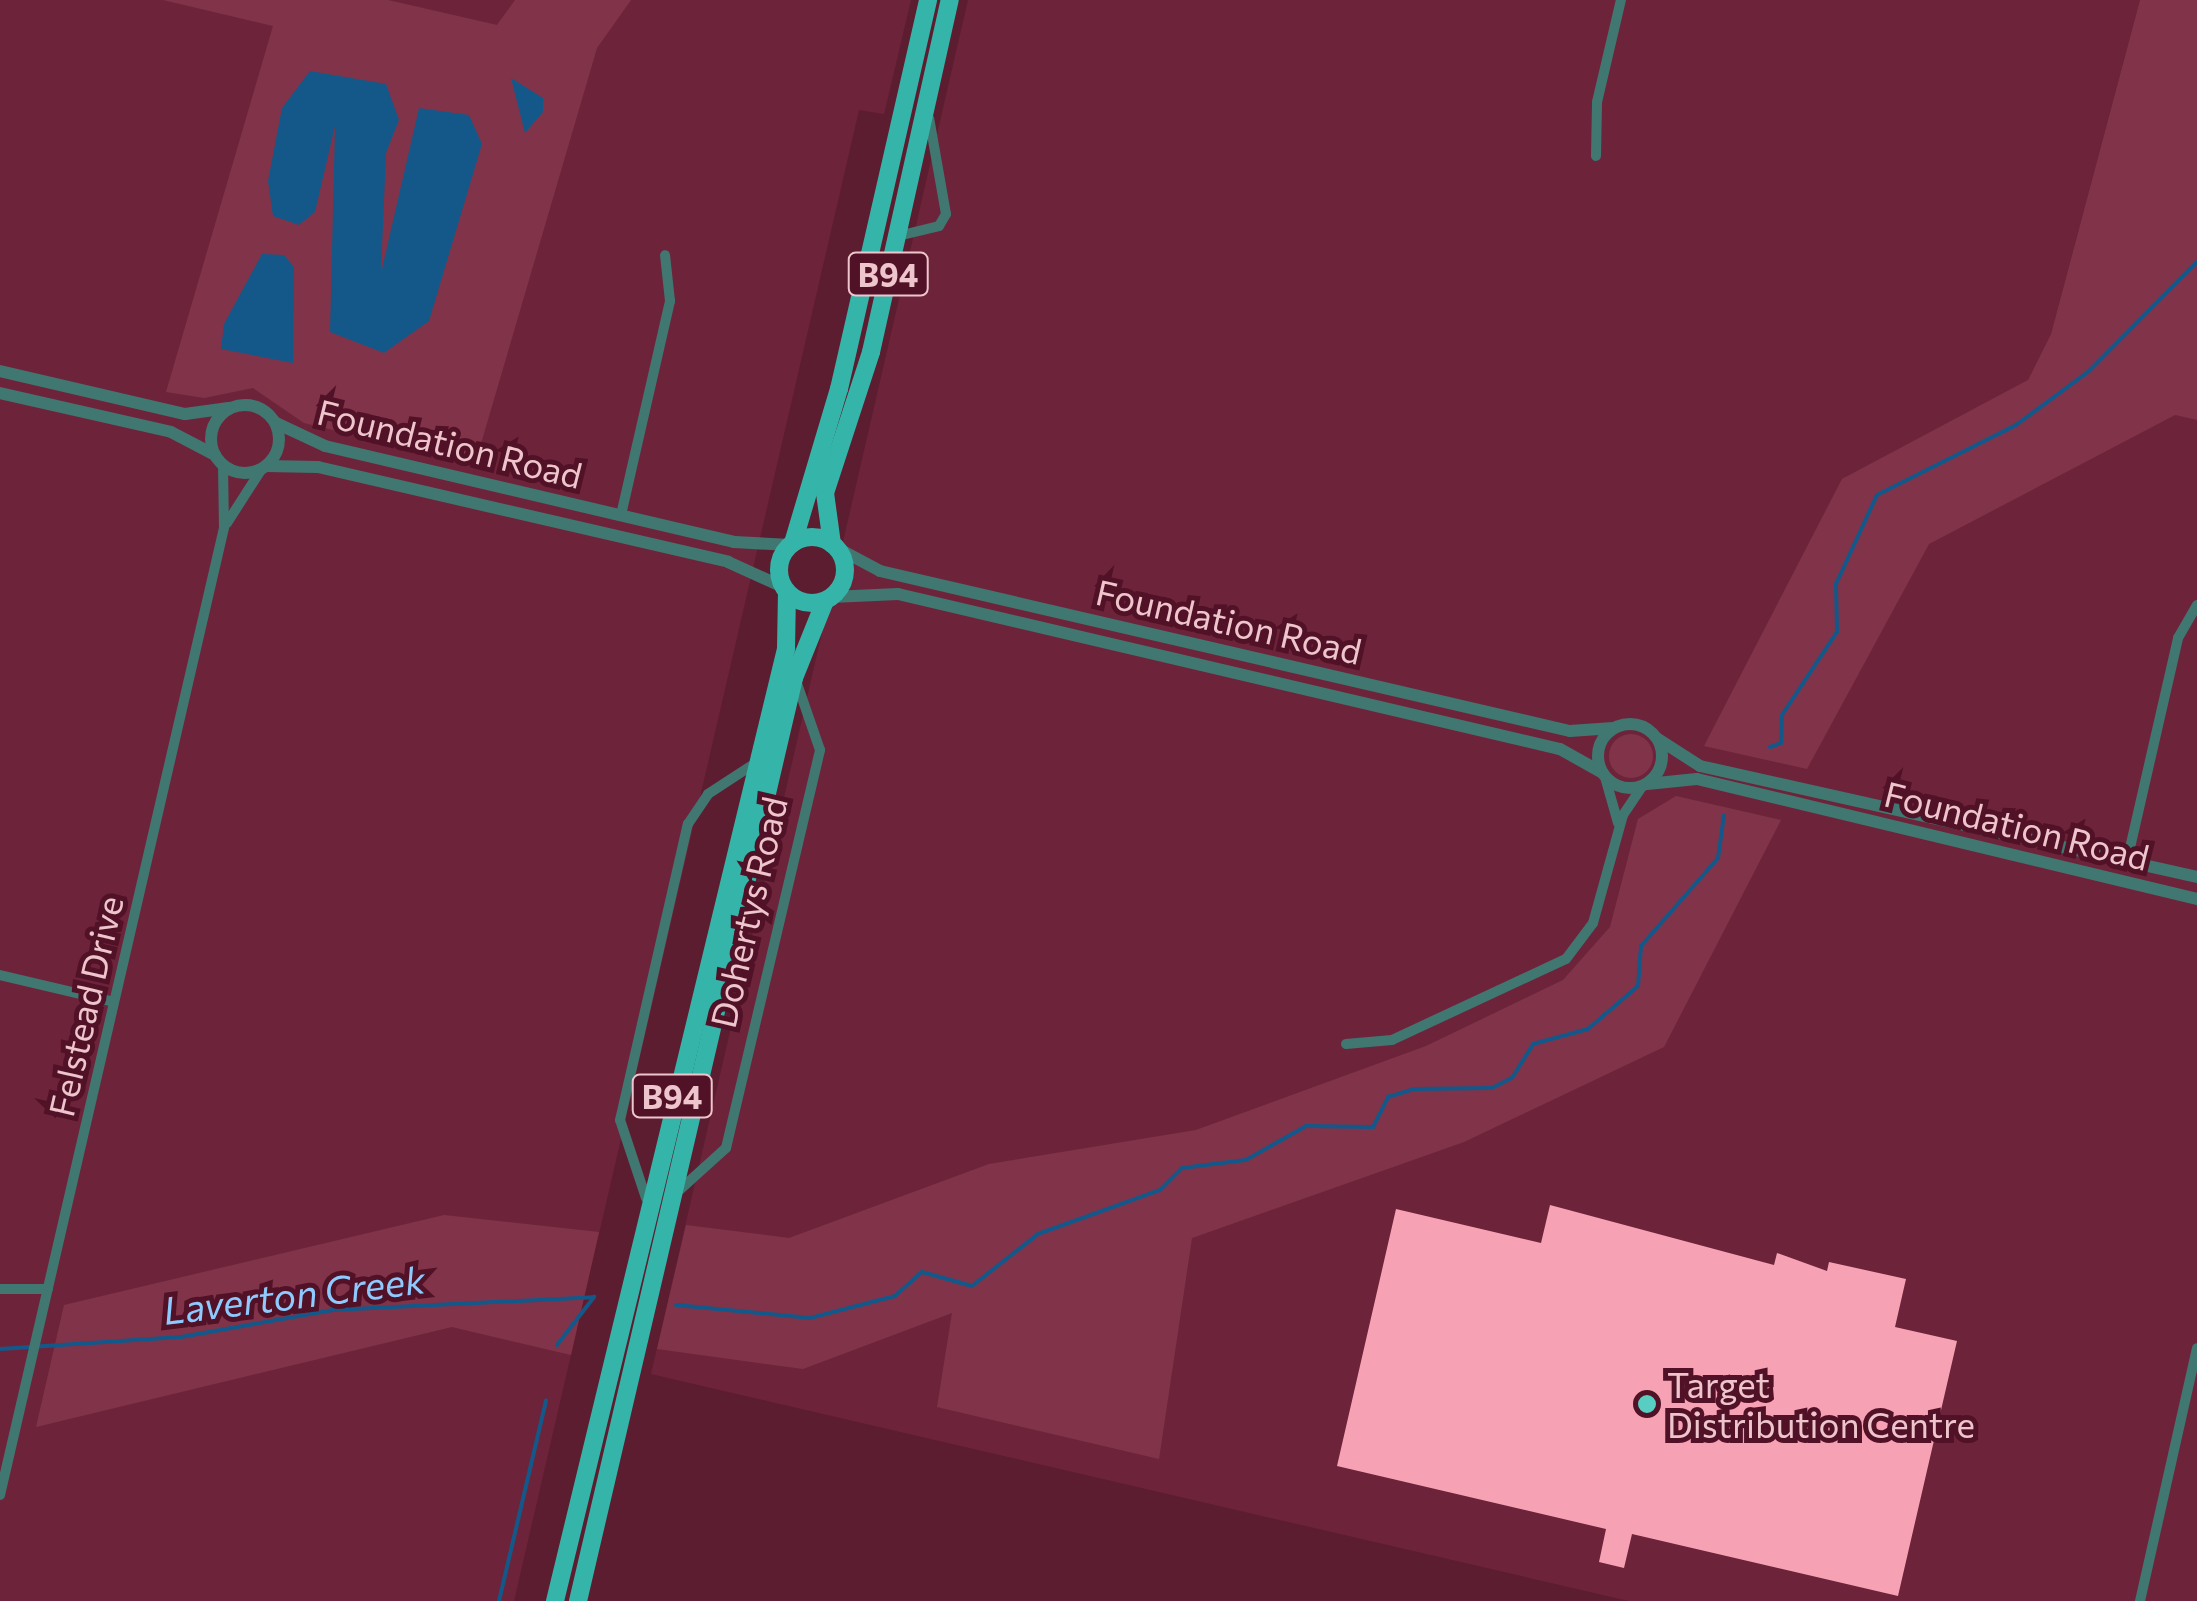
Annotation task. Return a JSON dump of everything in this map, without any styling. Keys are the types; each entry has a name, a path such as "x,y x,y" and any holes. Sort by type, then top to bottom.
{"main road":[{"name":"B94","path":"785,589 780,561 791,544 828,430 928,0"},
{"name":"B94","path":"828,599 845,574 834,546 826,493 896,238 950,0"},
{"path":"791,544 834,546"},
{"path":"785,589 828,599"},
{"name":"Dohertys Road","path":"555,1601 646,1198 751,766 789,635 785,589"},
{"name":"Dohertys Road","path":"578,1601 669,1198 794,678 828,599"}],"street":[{"path":"1596,156 1597,102 1620,0"},
{"path":"896,238 940,226 946,214 927,102"},
{"path":"621,515 670,301 665,255"},
{"path":"0,371 185,414 260,408 276,423 279,446 264,468 219,460 171,432 0,393"},
{"path":"219,460 214,424 229,408"},
{"name":"Foundation Road","path":"276,423 298,438 412,466 621,515 791,544"},
{"name":"Felstead Drive","path":"0,1496 224,528 219,460"},
{"path":"406,488 412,466"},
{"name":"Foundation Road","path":"264,468 318,467 728,562 785,589"},
{"name":"Felstead Drive","path":"224,528 264,468"},
{"name":"Foundation Road","path":"834,546 880,571 1570,731 1614,728"},
{"name":"Foundation Road","path":"828,599 898,594 1560,749 1604,775"},
{"path":"2127,860 2178,638 2197,605"},
{"name":"Dohertys Road","path":"669,1198 726,1148 820,750 794,678"},
{"path":"1346,1044 1392,1040 1566,959 1599,909 1618,829 1644,786 1660,769 1658,740 1633,724 1614,728 1598,754 1618,829"},
{"name":"Foundation Road","path":"1658,740 1700,766 2197,876"},
{"name":"Dohertys Road","path":"646,1198 620,1120 688,824 721,782 751,766"},
{"path":"1604,775 1644,786"},
{"name":"Foundation Road","path":"1644,786 1697,779 2197,899"},
{"path":"0,975 114,1002"},
{"path":"0,1289 48,1289"},
{"path":"2140,1601 2197,1348"}],"shaded area":[{"path":"0,0 911,0 884,114 859,110 514,1601 0,1601"},
{"path":"163,0 388,0 497,25 515,0 631,0 597,48 475,464 304,423 253,388 204,398 166,392 273,26"},
{"path":"968,0 2140,0 2051,334 2028,380 2197,420 2197,1601 1629,1601 651,1374"},
{"path":"2140,0 2197,0 2197,420 2175,415 1929,544 1807,769 1704,746 1842,479 2028,380 2051,334"},
{"path":"1631,734 1647,740 1653,756 1647,772 1631,778 1615,772 1609,756 1615,740"},
{"path":"1676,796 1781,820 1664,1047 1464,1142 1192,1238 1159,1459 937,1407 952,1313 803,1369 657,1349 686,1225 789,1238 989,1164 1196,1130 1426,1046 1563,980 1610,927 1638,819"},
{"path":"444,1215 599,1232 571,1355 452,1327 36,1427 64,1305"}],"water":[{"path":"310,71 386,84 399,120 386,153 381,273 419,108 469,115 482,144 429,321 384,353 330,332 335,126 315,212 299,225 273,216 268,181 282,108"},
{"path":"511,78 543,98 543,112 525,133"},
{"path":"262,254 284,255 294,267 293,363 221,349 224,324"}],"building":[{"name":"Target Distribution Centre","path":"1550,1205 1774,1265 1777,1253 1827,1271 1829,1262 1906,1279 1895,1327 1957,1341 1898,1596 1632,1534 1624,1568 1599,1562 1606,1529 1337,1466 1396,1209 1541,1243"}],"waterway":[{"name":"Laverton Creek","path":"1770,747 1781,743 1782,715 1837,632 1836,584 1877,495 2016,425 2088,372 2197,262"},
{"name":"Laverton Creek","path":"676,1305 810,1318 895,1296 922,1272 972,1286 1038,1234 1160,1190 1182,1168 1246,1160 1306,1126 1373,1127 1388,1097 1414,1089 1492,1088 1512,1078 1533,1044 1588,1029 1638,986 1641,946 1718,858 1724,815"},
{"path":"557,1345 594,1297"},
{"name":"Laverton Creek","path":"0,1349 181,1337 332,1310 594,1297"},
{"path":"499,1601 546,1400"}],"place":[{"name":"Target Distribution Centre","path":"1647,1404"}]}
